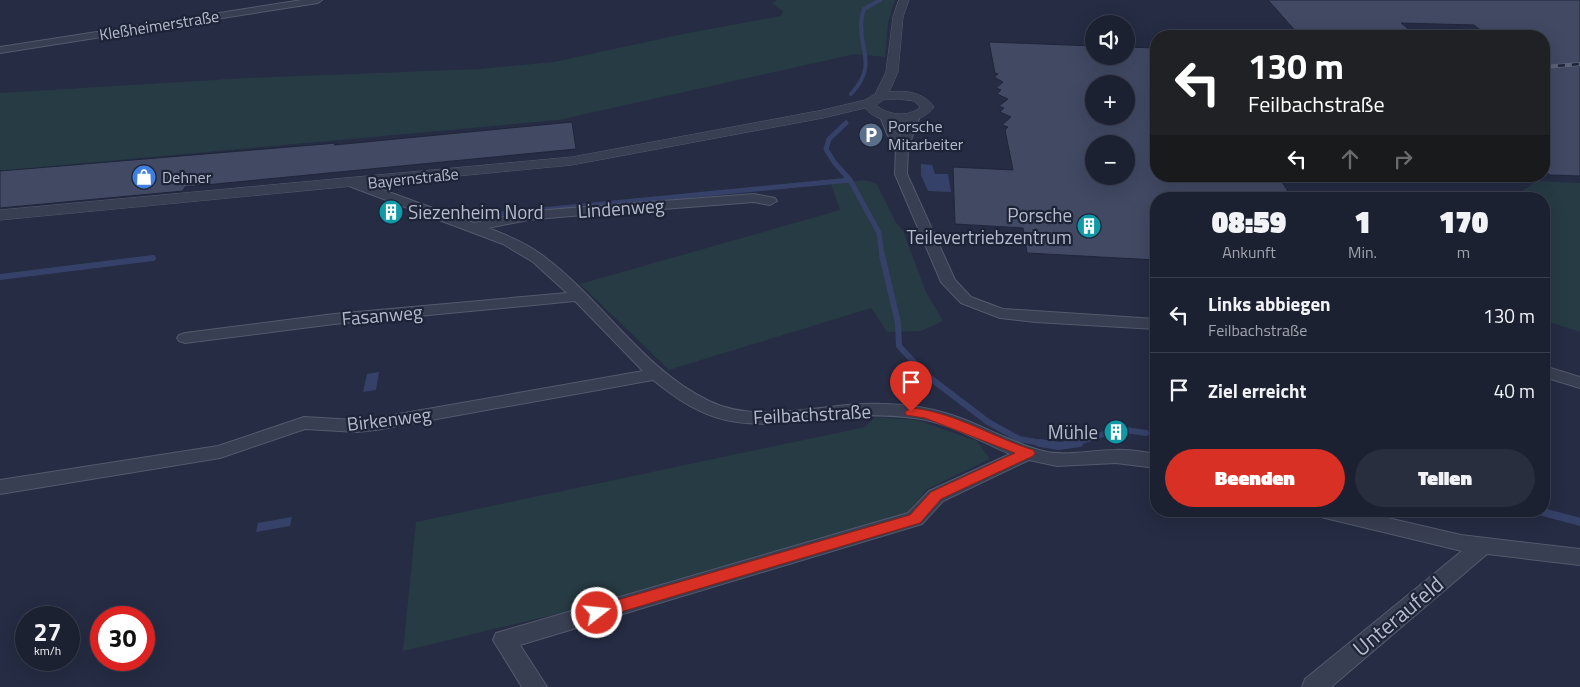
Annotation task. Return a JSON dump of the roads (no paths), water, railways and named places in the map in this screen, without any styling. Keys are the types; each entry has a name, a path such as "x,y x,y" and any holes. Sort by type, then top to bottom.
{"street":[{"name":"Kleßheimerstraße","path":"0,50 318,0"},
{"path":"902,148 893,134 886,116 874,103 892,72 898,18 904,0"},
{"path":"886,116 914,116 921,114 927,107 925,103 912,97 892,72"},
{"name":"Bayernstraße","path":"0,215 572,161 823,114 874,103 896,95 912,97"},
{"path":"914,116 902,148 901,174 904,186 948,282 966,300 1000,313 1034,317 1150,324"},
{"name":"Feilbachstraße","path":"353,183 506,239 538,258 580,296 658,374 681,393 704,406 742,418 762,420 845,411 895,411 926,414 958,425 1003,445 1050,459 1120,456 1150,460"},
{"name":"Lindenweg","path":"473,227 528,216 754,198 770,201"},
{"name":"Fasanweg","path":"184,338 334,319 580,296"},
{"path":"1550,372 1580,383"},
{"name":"Birkenweg","path":"0,487 220,452 304,423 358,426 376,424 658,374"},
{"path":"535,687 504,640 914,519 936,496 1028,453"},
{"path":"1350,517 1461,543 1580,557"},
{"name":"Unteraufeld","path":"1314,687 1482,546"}],"water":[{"path":"921,164 932,165 935,174 948,174 951,192 928,191 921,175"},
{"path":"379,372 376,390 363,392 367,374"},
{"path":"292,517 290,526 256,532 258,523"}],"waterway":[{"path":"851,94 860,83 866,64 861,27 864,9 880,0"},
{"path":"846,123 829,139 826,149 834,162 850,180"},
{"path":"489,215 850,180"},
{"path":"850,180 879,233 882,256"},
{"path":"882,255 898,323 899,346 925,374 988,422 1019,439 1047,444"},
{"path":"0,277 153,258"},
{"path":"1074,444 1119,429 1146,433"},
{"path":"1040,443 1059,446 1074,444"},
{"path":"1074,444 1079,443"},
{"path":"1550,514 1580,522"}],"railway":[{"path":"1550,66 1580,64"}],"place":[{"name":"Porsche Mitarbeiter","path":"871,135"},
{"name":"Dehner","path":"144,177"},
{"name":"Siezenheim Nord","path":"391,212"},
{"name":"Porsche Teilevertriebzentrum","path":"1089,226"},
{"name":"Mühle","path":"1116,432"}]}
